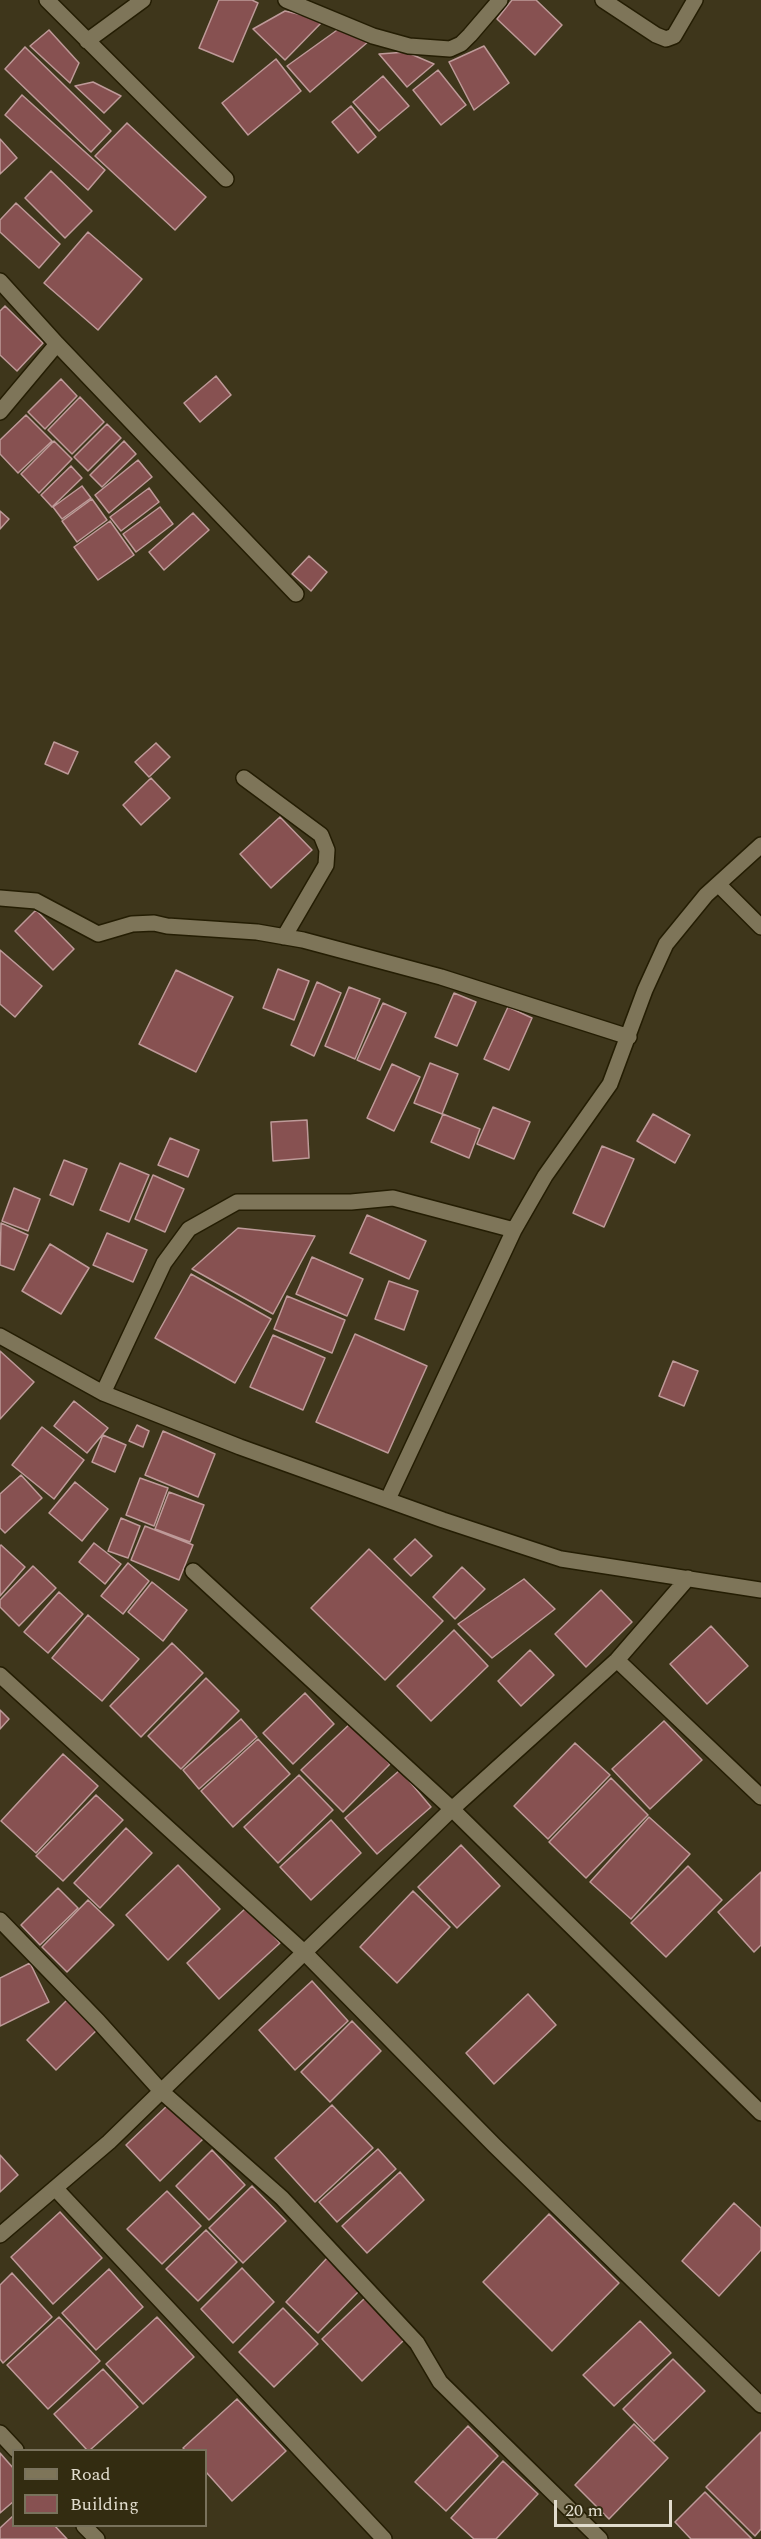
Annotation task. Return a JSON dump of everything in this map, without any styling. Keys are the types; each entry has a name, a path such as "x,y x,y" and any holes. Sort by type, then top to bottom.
{"street":[{"path":"47,0 226,179"},
{"path":"87,41 142,0"},
{"path":"286,0 373,36 409,46 450,49 461,44 500,0"},
{"path":"603,0 656,35 666,39 674,36 695,0"},
{"path":"0,281 57,345 296,594"},
{"path":"0,412 57,345"},
{"path":"244,778 321,836 327,850 326,865 284,937"},
{"path":"388,1499 514,1230 545,1176 610,1084 645,990 666,944 718,884 761,845"},
{"path":"718,884 761,927"},
{"path":"0,898 36,901 98,934 132,924 154,923 284,937 441,977 629,1038"},
{"path":"103,1393 164,1263 189,1230 237,1202 351,1202 393,1198 514,1230"},
{"path":"0,1336 103,1393 240,1447 443,1520 561,1558 761,1590"},
{"path":"193,1571 452,1809 761,2113"},
{"path":"0,2235 109,2142 452,1809 617,1660 688,1578"},
{"path":"617,1660 761,1797"},
{"path":"0,1675 305,1953 494,2145 761,2405"},
{"path":"0,1920 98,2020 161,2091 282,2198 417,2343 440,2382 600,2539"},
{"path":"55,2188 384,2539"},
{"path":"0,2433 14,2449"},
{"path":"85,2527 97,2539"}],"building":[{"path":"219,0 252,0 258,3 233,62 199,48"},
{"path":"512,0 536,0 562,25 535,55 497,19"},
{"path":"285,11 324,20 285,60 253,29"},
{"path":"340,28 369,41 310,92 287,66"},
{"path":"49,30 79,63 70,83 30,46"},
{"path":"484,46 509,83 474,110 449,62"},
{"path":"25,47 111,131 91,152 5,69"},
{"path":"406,52 434,64 407,87 379,54"},
{"path":"276,59 301,91 248,135 222,103"},
{"path":"438,70 466,105 441,125 413,90"},
{"path":"383,76 409,106 379,131 353,102"},
{"path":"93,82 121,96 104,113 75,86"},
{"path":"22,95 105,170 88,190 5,115"},
{"path":"351,106 376,137 358,153 332,122"},
{"path":"127,123 206,197 175,230 95,156"},
{"path":"0,139 17,158 0,174"},
{"path":"51,171 92,211 65,238 25,198"},
{"path":"16,203 60,244 39,268 0,232 0,220"},
{"path":"88,232 142,279 98,330 44,283"},
{"path":"5,306 43,343 17,371 0,355 0,311"},
{"path":"216,376 231,395 200,422 184,403"},
{"path":"61,379 77,396 45,429 28,412"},
{"path":"80,397 104,422 72,454 48,430"},
{"path":"26,415 52,441 18,473 0,454 0,440"},
{"path":"107,424 121,438 88,471 74,457"},
{"path":"54,441 72,459 39,493 21,474"},
{"path":"124,441 136,454 102,487 90,475"},
{"path":"138,460 152,477 109,513 95,495"},
{"path":"71,466 82,478 52,507 41,495"},
{"path":"82,486 91,498 62,519 53,507"},
{"path":"149,488 159,502 121,531 110,517"},
{"path":"92,499 107,520 77,542 62,521"},
{"path":"160,507 173,524 136,552 123,534"},
{"path":"0,511 9,519 0,529"},
{"path":"193,513 209,530 164,570 149,552"},
{"path":"110,521 134,555 98,580 74,547"},
{"path":"309,556 327,572 311,591 292,574"},
{"path":"54,742 78,752 68,774 45,764"},
{"path":"156,743 170,757 149,777 135,762"},
{"path":"151,778 170,798 141,825 123,805"},
{"path":"280,817 312,850 271,888 240,854"},
{"path":"36,910 74,949 53,970 15,931"},
{"path":"0,950 42,986 15,1017 0,1004"},
{"path":"278,969 309,981 294,1020 263,1008"},
{"path":"176,970 233,997 196,1072 139,1044"},
{"path":"317,982 341,993 314,1056 291,1045"},
{"path":"349,987 380,999 355,1059 325,1046"},
{"path":"454,993 476,1002 457,1046 435,1037"},
{"path":"383,1003 406,1013 380,1070 357,1060"},
{"path":"508,1007 532,1018 509,1070 484,1059"},
{"path":"430,1063 458,1074 442,1114 414,1103"},
{"path":"392,1064 420,1077 394,1131 367,1118"},
{"path":"493,1107 530,1122 514,1159 477,1144"},
{"path":"443,1114 480,1129 469,1158 431,1142"},
{"path":"653,1114 690,1135 675,1163 637,1141"},
{"path":"307,1120 309,1158 273,1161 271,1122"},
{"path":"170,1138 199,1150 188,1177 158,1165"},
{"path":"602,1146 634,1159 604,1227 573,1213"},
{"path":"64,1160 87,1169 73,1205 50,1195"},
{"path":"120,1163 149,1175 129,1222 100,1210"},
{"path":"153,1175 184,1189 165,1232 135,1219"},
{"path":"14,1188 40,1199 28,1231 2,1221"},
{"path":"367,1215 426,1241 409,1279 350,1253"},
{"path":"1,1223 28,1235 14,1270 0,1265"},
{"path":"238,1228 315,1236 273,1314 192,1269"},
{"path":"107,1233 147,1250 133,1282 93,1265"},
{"path":"50,1244 89,1268 61,1314 22,1291"},
{"path":"312,1257 363,1279 347,1316 296,1294"},
{"path":"191,1274 271,1319 235,1383 155,1338"},
{"path":"389,1281 418,1291 404,1330 375,1319"},
{"path":"287,1296 345,1320 332,1353 274,1329"},
{"path":"355,1334 427,1366 388,1453 316,1422"},
{"path":"273,1335 325,1358 303,1410 250,1387"},
{"path":"0,1351 34,1382 0,1419"},
{"path":"673,1361 698,1371 684,1406 659,1396"},
{"path":"74,1401 108,1428 87,1453 54,1426"},
{"path":"137,1425 149,1431 143,1447 129,1441"},
{"path":"42,1427 84,1460 54,1499 12,1465"},
{"path":"163,1431 215,1454 198,1497 145,1475"},
{"path":"103,1435 126,1445 115,1472 92,1462"},
{"path":"21,1475 42,1498 5,1533 0,1528 0,1494"},
{"path":"140,1478 168,1488 154,1526 126,1515"},
{"path":"75,1482 108,1509 82,1541 49,1513"},
{"path":"169,1492 204,1505 190,1542 155,1529"},
{"path":"121,1518 140,1526 128,1558 108,1551"},
{"path":"145,1526 193,1545 179,1580 131,1560"},
{"path":"415,1539 432,1556 411,1576 394,1559"},
{"path":"94,1543 121,1564 105,1584 79,1562"},
{"path":"0,1546 25,1567 0,1596"},
{"path":"369,1549 443,1621 385,1680 311,1608"},
{"path":"128,1563 149,1581 123,1614 101,1596"},
{"path":"33,1566 56,1588 19,1626 0,1607 0,1600"},
{"path":"462,1567 485,1589 455,1619 433,1597"},
{"path":"524,1579 555,1609 492,1658 458,1624"},
{"path":"152,1582 187,1610 163,1641 128,1612"},
{"path":"601,1590 632,1622 586,1667 555,1634"},
{"path":"59,1592 83,1614 48,1653 24,1632"},
{"path":"88,1615 139,1659 102,1701 52,1658"},
{"path":"711,1626 748,1666 707,1704 670,1664"},
{"path":"454,1630 488,1666 431,1721 397,1686"},
{"path":"172,1643 203,1673 141,1737 110,1706"},
{"path":"530,1650 554,1675 521,1706 498,1681"},
{"path":"206,1678 239,1711 181,1769 148,1736"},
{"path":"305,1693 334,1724 293,1764 263,1733"},
{"path":"0,1710 9,1719 0,1729"},
{"path":"241,1719 257,1737 199,1789 183,1770"},
{"path":"664,1721 702,1760 650,1809 612,1769"},
{"path":"352,1722 390,1764 343,1812 301,1770"},
{"path":"258,1739 290,1774 233,1827 201,1791"},
{"path":"575,1743 610,1775 548,1839 514,1806"},
{"path":"63,1754 98,1786 36,1853 1,1821"},
{"path":"400,1770 431,1807 377,1854 345,1818"},
{"path":"299,1775 333,1810 278,1863 244,1827"},
{"path":"611,1778 648,1815 586,1878 549,1842"},
{"path":"96,1795 123,1820 63,1881 36,1856"},
{"path":"649,1817 690,1854 631,1919 590,1882"},
{"path":"331,1820 361,1853 311,1900 280,1867"},
{"path":"126,1828 152,1853 100,1908 74,1883"},
{"path":"461,1845 500,1886 457,1928 418,1887"},
{"path":"178,1865 220,1909 168,1960 126,1915"},
{"path":"688,1866 722,1900 666,1957 631,1923"},
{"path":"761,1872 761,1945 754,1952 718,1912"},
{"path":"58,1888 78,1908 40,1945 21,1925"},
{"path":"413,1891 450,1927 397,1983 360,1947"},
{"path":"88,1900 114,1925 67,1972 42,1947"},
{"path":"247,1907 280,1943 219,1999 187,1963"},
{"path":"30,1963 49,2002 0,2026 0,1978"},
{"path":"312,1981 348,2021 295,2070 259,2030"},
{"path":"528,1994 556,2025 494,2084 466,2053"},
{"path":"71,1996 101,2026 56,2070 27,2040"},
{"path":"352,2021 381,2051 330,2102 301,2072"},
{"path":"169,2104 203,2139 160,2181 126,2145"},
{"path":"332,2105 373,2148 315,2202 275,2158"},
{"path":"378,2149 396,2169 337,2222 319,2202"},
{"path":"212,2150 245,2185 209,2220 176,2186"},
{"path":"0,2155 18,2175 0,2192"},
{"path":"400,2172 424,2200 367,2253 342,2226"},
{"path":"252,2186 286,2221 243,2263 209,2228"},
{"path":"167,2191 201,2226 162,2264 127,2229"},
{"path":"734,2203 761,2228 761,2250 719,2296 682,2261"},
{"path":"60,2212 102,2258 53,2304 11,2257"},
{"path":"549,2214 619,2283 552,2351 483,2282"},
{"path":"206,2230 237,2262 198,2301 166,2269"},
{"path":"328,2257 361,2289 318,2333 286,2302"},
{"path":"242,2268 274,2302 233,2343 201,2309"},
{"path":"109,2269 143,2307 96,2350 62,2313"},
{"path":"12,2273 52,2317 3,2363 0,2359 0,2285"},
{"path":"365,2298 405,2339 362,2381 322,2339"},
{"path":"283,2308 318,2344 274,2387 239,2352"},
{"path":"59,2317 100,2361 48,2409 7,2365"},
{"path":"157,2317 194,2357 143,2404 106,2364"},
{"path":"640,2321 671,2353 614,2406 583,2375"},
{"path":"673,2359 705,2391 654,2441 623,2409"},
{"path":"103,2369 138,2407 91,2449 86,2449 54,2414"},
{"path":"237,2399 286,2451 232,2501 207,2473 207,2449 183,2448"},
{"path":"634,2424 668,2458 609,2519 575,2485"},
{"path":"468,2426 498,2456 446,2511 415,2482"},
{"path":"761,2432 761,2529 755,2536 706,2487"},
{"path":"0,2453 12,2467 12,2503 0,2513"},
{"path":"503,2461 538,2494 496,2539 474,2539 451,2518"},
{"path":"705,2492 752,2539 691,2539 675,2522"},
{"path":"12,2517 12,2527 56,2527 67,2539 0,2539 0,2528"}]}
